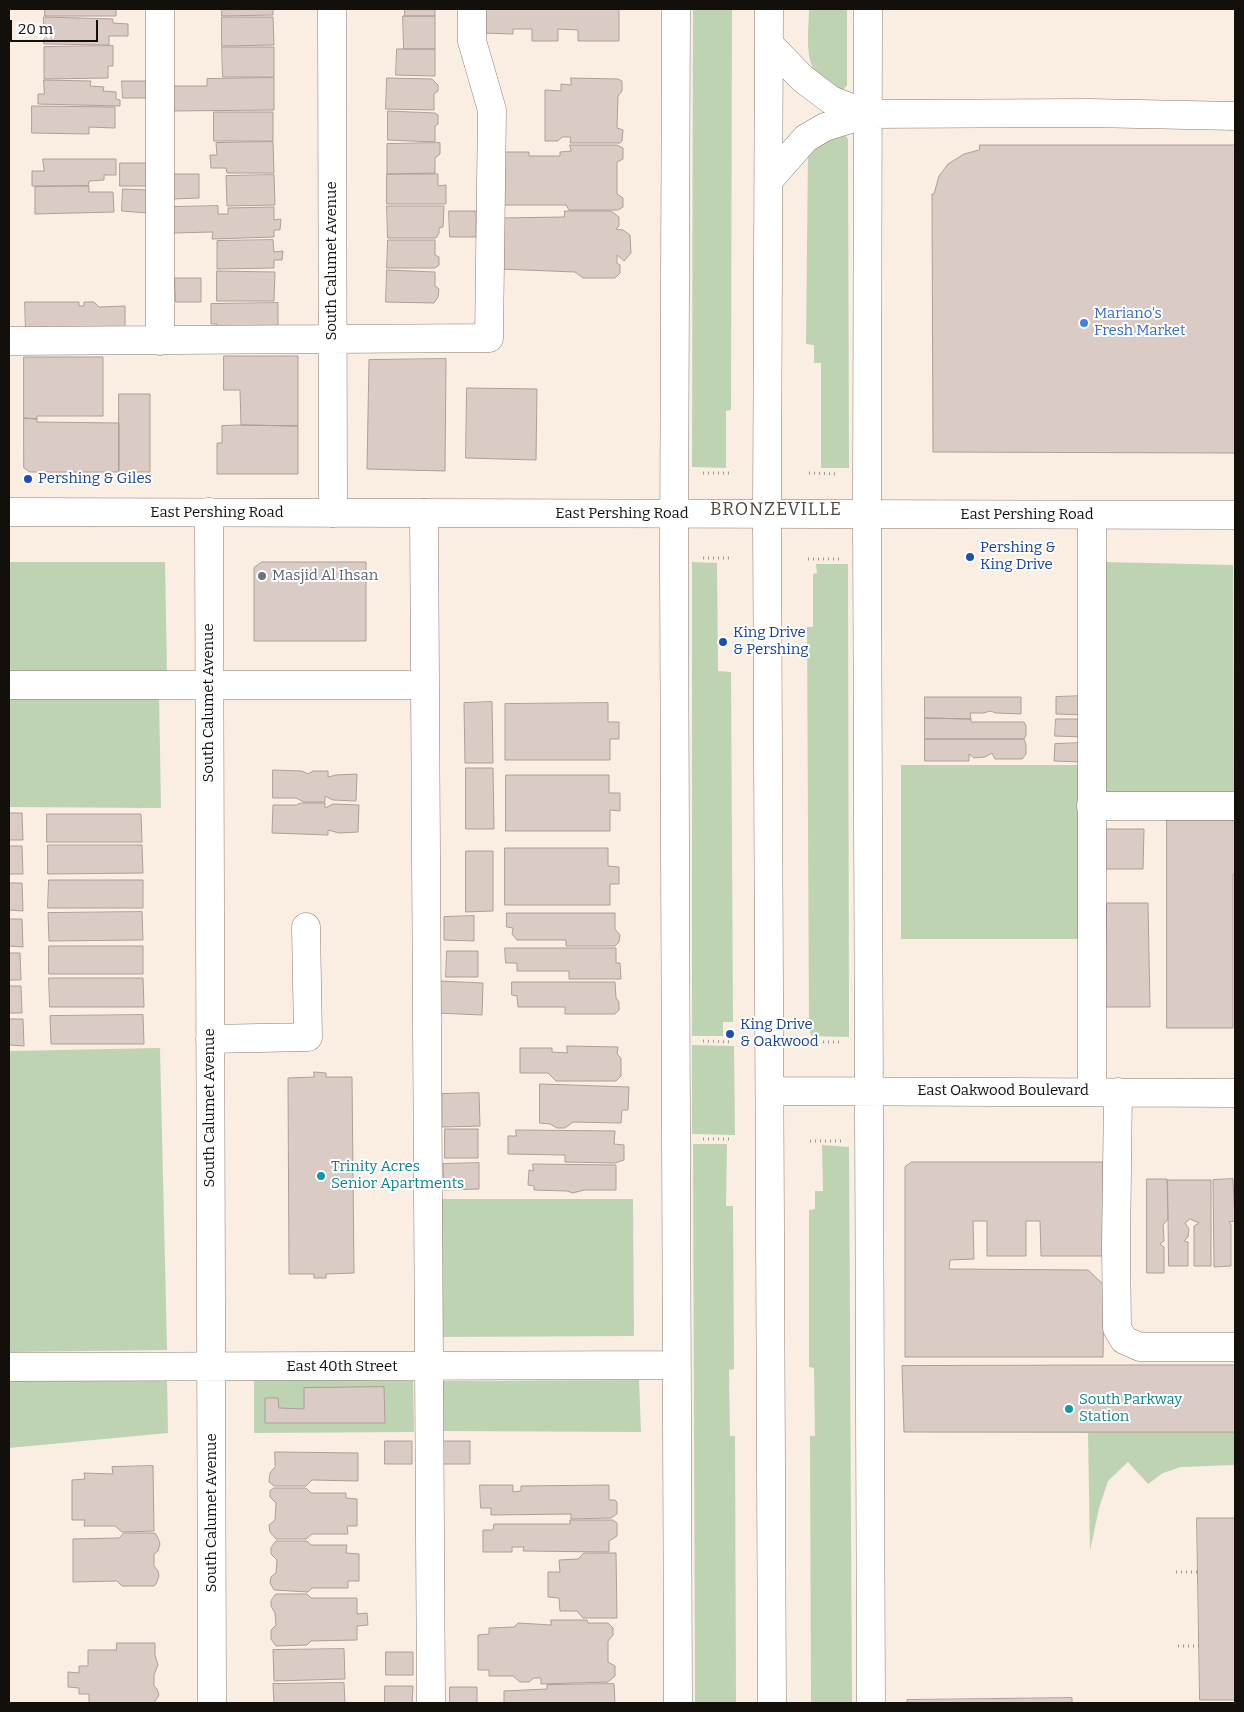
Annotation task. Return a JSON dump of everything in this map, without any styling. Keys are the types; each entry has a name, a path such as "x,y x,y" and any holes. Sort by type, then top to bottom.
{"street":[{"path":"160,9 160,341"},
{"name":"South Calumet Avenue","path":"332,9 333,513"},
{"path":"9,341 489,338 492,110 472,41 472,9"},
{"path":"676,9 674,514 678,1703"},
{"path":"769,9 768,514 772,1703"},
{"path":"868,9 866,515 871,1703"},
{"path":"769,44 803,79 832,100 867,114"},
{"path":"769,180 806,138 825,127 867,114 1090,113 1235,116"},
{"name":"East Pershing Road","path":"9,512 1235,515"},
{"name":"South Calumet Avenue","path":"209,512 212,1703"},
{"path":"424,513 431,1703"},
{"path":"1092,515 1091,806 1105,1092 1116,1247 1117,1328 1124,1340 1140,1347 1235,1347"},
{"path":"9,685 424,685"},
{"path":"1091,806 1235,806"},
{"path":"210,1039 308,1037 306,927"},
{"name":"East Oakwood Boulevard","path":"770,1091 1235,1093"},
{"name":"East 40th Street","path":"9,1367 676,1365"}],"path":[{"path":"702,473 732,473"},
{"path":"809,473 838,474"},
{"path":"701,558 729,558"},
{"path":"808,559 847,559"},
{"path":"701,1041 733,1042"},
{"path":"813,1042 849,1043"},
{"path":"701,1139 734,1139"},
{"path":"810,1141 850,1141"},
{"path":"1176,1572 1197,1572"},
{"path":"1178,1646 1199,1646"}],"green space":[{"path":"693,9 732,9 731,410 726,411 726,468 692,467"},
{"path":"809,9 847,9 847,85 844,89 838,90 823,81 812,67 808,42"},
{"path":"842,134 848,139 849,468 821,468 821,363 814,363 814,345 806,344 808,151 810,147"},
{"path":"9,562 165,562 167,676 9,675"},
{"path":"692,562 717,563 718,671 731,672 733,1022 723,1022 723,1036 692,1036"},
{"path":"1105,562 1233,565 1234,795 1104,792"},
{"path":"816,564 848,564 849,1037 811,1036 809,1026 807,627 813,627 813,574 817,573"},
{"path":"9,694 159,694 161,808 9,807"},
{"path":"901,765 1085,765 1083,939 901,939"},
{"path":"692,1045 734,1046 735,1135 692,1134"},
{"path":"160,1048 167,1350 9,1352 9,1051"},
{"path":"693,1144 727,1144 726,1206 733,1206 734,1369 729,1370 730,1436 735,1436 736,1703 695,1703"},
{"path":"822,1145 849,1147 852,1703 811,1703 810,1436 815,1436 814,1368 809,1367 809,1210 815,1209 815,1191 823,1191"},
{"path":"441,1199 633,1199 634,1336 442,1337"},
{"name":"South Parkway Station","path":"1235,1365 1235,1465 1181,1467 1163,1473 1148,1484 1128,1462 1108,1481 1099,1508 1090,1551 1088,1433 904,1432 902,1366"},
{"path":"9,1379 167,1379 168,1433 9,1448"},
{"path":"254,1379 413,1381 414,1432 254,1433"},
{"path":"639,1380 641,1432 442,1431 441,1381"}],"building":[{"path":"45,9 116,9 116,16 45,16"},
{"path":"222,9 273,9 273,15 222,16"},
{"path":"405,9 435,9 435,16 405,16"},
{"path":"481,9 619,9 619,41 578,41 578,30 558,29 558,41 532,41 532,29 513,29 513,34 481,33"},
{"path":"403,16 435,16 435,49 404,49"},
{"path":"44,17 113,19 113,23 128,24 128,36 109,36 109,45 44,44"},
{"path":"222,17 273,17 274,45 222,46"},
{"path":"113,46 113,66 108,66 108,78 44,79 44,47"},
{"path":"222,47 274,47 274,77 223,77"},
{"path":"397,49 435,49 435,76 396,75"},
{"path":"274,78 274,110 171,111 171,86 207,86 207,79"},
{"path":"387,78 432,79 438,85 438,91 434,94 434,110 386,109"},
{"path":"571,78 618,79 622,81 622,91 618,96 617,128 623,130 620,143 570,143 571,137 562,137 558,141 545,141 545,90 561,91 561,84 571,85"},
{"path":"44,80 91,81 90,86 104,87 103,91 116,92 116,99 120,100 120,106 38,104 38,94 44,94"},
{"path":"122,81 148,81 149,98 123,98"},
{"path":"32,106 115,107 115,128 89,127 89,134 32,133"},
{"path":"388,111 435,113 438,115 438,124 435,126 435,142 388,140"},
{"path":"214,112 273,112 273,141 214,141"},
{"path":"273,142 274,173 227,173 226,168 211,168 210,155 217,155 216,143"},
{"path":"440,143 440,154 435,158 435,173 387,174 387,144"},
{"path":"570,145 617,145 623,148 623,159 617,162 617,194 623,198 623,207 618,210 569,210 566,205 498,205 499,152 529,152 529,156 560,156 560,152 571,151"},
{"name":"Mariano's Fresh Market","path":"980,145 1235,145 1235,453 933,452 932,194 934,194 939,176 948,164 964,154 979,150"},
{"path":"43,159 116,159 116,175 104,175 104,180 89,181 88,186 32,186 32,171 44,171"},
{"path":"120,163 149,163 149,186 120,186"},
{"path":"173,174 199,174 199,198 173,199"},
{"path":"387,174 438,174 438,186 446,185 446,204 387,204"},
{"path":"274,175 275,205 227,206 226,176"},
{"path":"89,186 89,192 113,192 114,212 35,214 35,187"},
{"path":"123,189 147,190 147,213 122,211"},
{"path":"218,206 218,214 228,214 228,208 274,207 274,220 281,219 280,230 274,230 274,237 212,239 213,232 173,233 173,207"},
{"path":"387,206 444,206 443,227 439,228 436,238 388,238"},
{"path":"449,211 476,211 476,237 450,237"},
{"path":"565,211 611,211 619,217 619,226 616,229 623,230 630,235 631,253 624,261 617,255 620,273 615,278 583,278 575,272 500,269 500,218 564,217"},
{"path":"273,240 274,252 283,251 282,260 274,260 274,268 217,269 217,241"},
{"path":"388,240 435,240 435,255 439,257 439,265 435,268 387,268"},
{"path":"387,270 435,272 435,286 439,289 438,297 434,303 386,302"},
{"path":"217,271 275,272 274,301 217,301"},
{"path":"175,278 201,278 201,302 176,302"},
{"path":"25,302 79,302 79,306 84,306 84,302 94,302 99,307 125,306 125,332 26,332"},
{"path":"278,303 278,332 217,332 217,324 211,324 211,304"},
{"path":"224,356 298,356 298,426 241,425 240,390 224,390"},
{"path":"24,357 103,357 103,416 37,416 37,419 24,418"},
{"path":"446,359 445,471 367,469 369,360"},
{"path":"467,388 537,389 536,460 466,458"},
{"path":"119,394 150,394 150,472 119,472"},
{"path":"24,418 37,419 37,422 119,423 119,472 30,472 24,468"},
{"path":"222,426 298,426 298,474 217,474 217,443 222,443"},
{"path":"262,562 366,562 366,641 254,641 254,568"},
{"path":"1084,696 1083,715 1056,714 1056,697"},
{"path":"925,697 1021,697 1021,714 990,711 970,713 971,719 925,718"},
{"path":"492,702 493,763 465,763 464,703"},
{"path":"608,703 608,722 619,722 619,739 610,739 610,760 505,760 505,704"},
{"path":"925,718 971,719 971,722 1024,722 1026,735 1024,739 925,739"},
{"path":"1056,719 1083,719 1083,737 1055,736"},
{"path":"925,739 1024,739 1026,754 1022,759 995,759 992,753 985,757 974,758 969,754 969,761 925,761"},
{"path":"1082,743 1082,762 1054,761 1055,744"},
{"path":"466,768 493,768 494,829 466,829"},
{"path":"273,770 302,771 308,774 313,771 328,771 328,777 357,774 356,801 333,800 325,796 325,802 304,802 296,798 273,798"},
{"path":"506,775 609,775 609,793 620,793 620,811 610,810 610,831 506,831"},
{"path":"301,803 325,803 325,808 333,804 359,805 358,832 339,833 328,830 328,835 272,833 273,805 296,805"},
{"path":"9,813 22,813 23,840 9,840"},
{"path":"47,814 141,814 142,842 47,842"},
{"path":"1167,820 1235,820 1233,1028 1167,1028"},
{"path":"1104,829 1144,829 1143,869 1104,869"},
{"path":"48,845 142,845 143,873 48,874"},
{"path":"9,846 22,846 23,874 9,874"},
{"path":"505,848 608,848 608,866 619,867 619,884 610,884 610,905 505,905"},
{"path":"466,851 493,851 493,911 466,912"},
{"path":"49,880 143,880 143,908 48,908"},
{"path":"9,883 22,883 23,911 9,910"},
{"path":"1107,903 1148,903 1150,1007 1106,1007"},
{"path":"142,912 143,940 49,941 48,913"},
{"path":"507,913 615,913 615,929 620,935 619,942 615,946 566,946 566,940 517,940 512,934 513,928 507,927"},
{"path":"474,916 474,941 444,940 444,917"},
{"path":"9,919 22,919 23,947 9,946"},
{"path":"49,946 143,946 143,974 49,974"},
{"path":"505,948 616,948 616,963 620,963 621,979 569,979 569,971 517,971 517,963 506,963"},
{"path":"447,951 478,951 478,977 446,977"},
{"path":"9,953 20,953 21,980 9,980"},
{"path":"49,978 143,978 144,1007 50,1007"},
{"path":"439,981 483,983 482,1015 438,1013"},
{"path":"512,982 615,982 619,1010 615,1014 565,1014 565,1007 518,1007 517,996 512,995"},
{"path":"9,986 21,986 22,1013 9,1013"},
{"path":"143,1015 144,1044 51,1044 50,1016"},
{"path":"9,1019 23,1019 24,1046 9,1045"},
{"path":"567,1046 618,1047 617,1054 621,1058 621,1076 616,1081 556,1081 548,1073 520,1073 520,1048 552,1048 552,1052 567,1053"},
{"name":"Trinity Acres Senior Apartments","path":"314,1072 326,1073 326,1077 352,1077 354,1273 326,1274 326,1278 314,1278 314,1274 289,1274 288,1078 314,1077"},
{"path":"540,1084 629,1087 628,1110 622,1110 621,1123 573,1122 565,1128 557,1128 550,1124 540,1123"},
{"path":"479,1093 480,1126 442,1127 442,1094"},
{"path":"445,1129 478,1129 478,1158 445,1158"},
{"path":"516,1130 615,1131 614,1144 624,1145 624,1160 615,1163 565,1162 565,1155 508,1154 508,1136 516,1136"},
{"path":"912,1162 1103,1162 1103,1256 1041,1256 1040,1221 1026,1221 1026,1256 987,1256 987,1221 973,1221 974,1259 950,1260 949,1269 1088,1270 1104,1285 1103,1357 905,1357 905,1167"},
{"path":"479,1163 479,1189 444,1190 443,1164"},
{"path":"533,1164 616,1165 616,1190 584,1190 573,1193 567,1191 534,1190 534,1186 528,1185 529,1170 533,1171"},
{"path":"1147,1179 1167,1179 1168,1219 1163,1225 1164,1241 1160,1244 1164,1247 1164,1273 1147,1273"},
{"path":"1233,1179 1235,1221 1229,1222 1231,1224 1231,1266 1214,1267 1213,1180"},
{"path":"1168,1180 1211,1180 1211,1266 1194,1266 1194,1226 1199,1223 1190,1219 1185,1223 1189,1229 1188,1237 1184,1241 1188,1242 1188,1266 1169,1266"},
{"name":"South Parkway Station","path":"1235,1365 1235,1432 904,1432 902,1366"},
{"path":"384,1387 385,1423 265,1423 265,1398 278,1398 279,1408 304,1409 304,1388"},
{"path":"385,1441 412,1441 412,1464 385,1464"},
{"path":"443,1441 470,1441 470,1464 443,1464"},
{"path":"275,1452 358,1453 358,1481 312,1480 306,1486 274,1486 269,1482 270,1473 275,1467"},
{"path":"153,1466 154,1531 122,1532 115,1526 84,1526 85,1520 72,1520 72,1480 85,1479 84,1473 113,1474 112,1467"},
{"path":"480,1485 513,1485 513,1492 521,1491 521,1486 609,1485 609,1500 617,1502 617,1514 611,1518 571,1519 571,1514 491,1515 491,1508 481,1508"},
{"path":"274,1488 306,1488 311,1493 346,1493 346,1498 357,1499 357,1526 347,1526 348,1534 312,1534 306,1539 276,1539 270,1532 269,1525 275,1520 276,1503 270,1497 270,1491"},
{"path":"1197,1518 1235,1518 1235,1700 1200,1700"},
{"path":"570,1520 613,1520 617,1523 617,1536 609,1541 609,1552 523,1551 524,1547 512,1547 512,1552 483,1552 483,1530 493,1530 494,1524 570,1524"},
{"path":"124,1533 155,1533 158,1538 160,1544 158,1551 154,1554 154,1566 159,1576 154,1586 122,1586 117,1581 73,1582 73,1539 119,1538"},
{"path":"276,1541 307,1541 311,1545 347,1545 346,1553 359,1554 359,1581 348,1581 348,1588 312,1588 308,1592 274,1590 270,1583 271,1577 276,1573 277,1560 271,1554 271,1548"},
{"path":"584,1553 616,1553 617,1618 583,1618 577,1611 560,1611 559,1598 548,1597 548,1572 560,1572 559,1560 578,1559"},
{"path":"276,1594 307,1594 311,1598 357,1598 357,1614 367,1613 368,1625 357,1626 357,1640 311,1641 307,1645 276,1646 271,1639 271,1630 276,1625 271,1601"},
{"path":"551,1620 587,1620 588,1623 608,1623 613,1628 613,1635 608,1641 608,1662 615,1666 615,1676 608,1682 541,1684 541,1678 534,1678 529,1682 520,1682 513,1676 489,1676 489,1670 478,1670 478,1635 489,1634 489,1628 514,1627 518,1623 551,1625"},
{"path":"117,1643 155,1643 155,1655 158,1665 154,1675 154,1686 159,1695 154,1703 89,1703 89,1694 79,1694 79,1688 68,1687 68,1672 79,1673 79,1666 88,1666 88,1650 116,1650"},
{"path":"344,1649 345,1679 274,1681 273,1650"},
{"path":"386,1652 413,1652 413,1675 386,1675"},
{"path":"344,1683 345,1703 274,1703 273,1684"},
{"path":"614,1684 615,1703 504,1703 504,1691 547,1689 547,1685"},
{"path":"385,1686 413,1686 412,1703 385,1703"},
{"path":"450,1687 477,1687 477,1703 450,1703"},
{"path":"1072,1698 1072,1703 907,1703 907,1700"}],"place":[{"name":"Mariano's Fresh Market","path":"1084,323"},
{"name":"Pershing & Giles","path":"28,479"},
{"name":"Pershing & King Drive","path":"970,557"},
{"name":"Masjid Al Ihsan","path":"262,576"},
{"name":"King Drive & Pershing","path":"723,642"},
{"name":"King Drive & Oakwood","path":"730,1034"},
{"name":"Trinity Acres Senior Apartments","path":"321,1176"},
{"name":"South Parkway Station","path":"1069,1409"}],"district":[{"name":"BRONZEVILLE","path":"776,510"}]}
